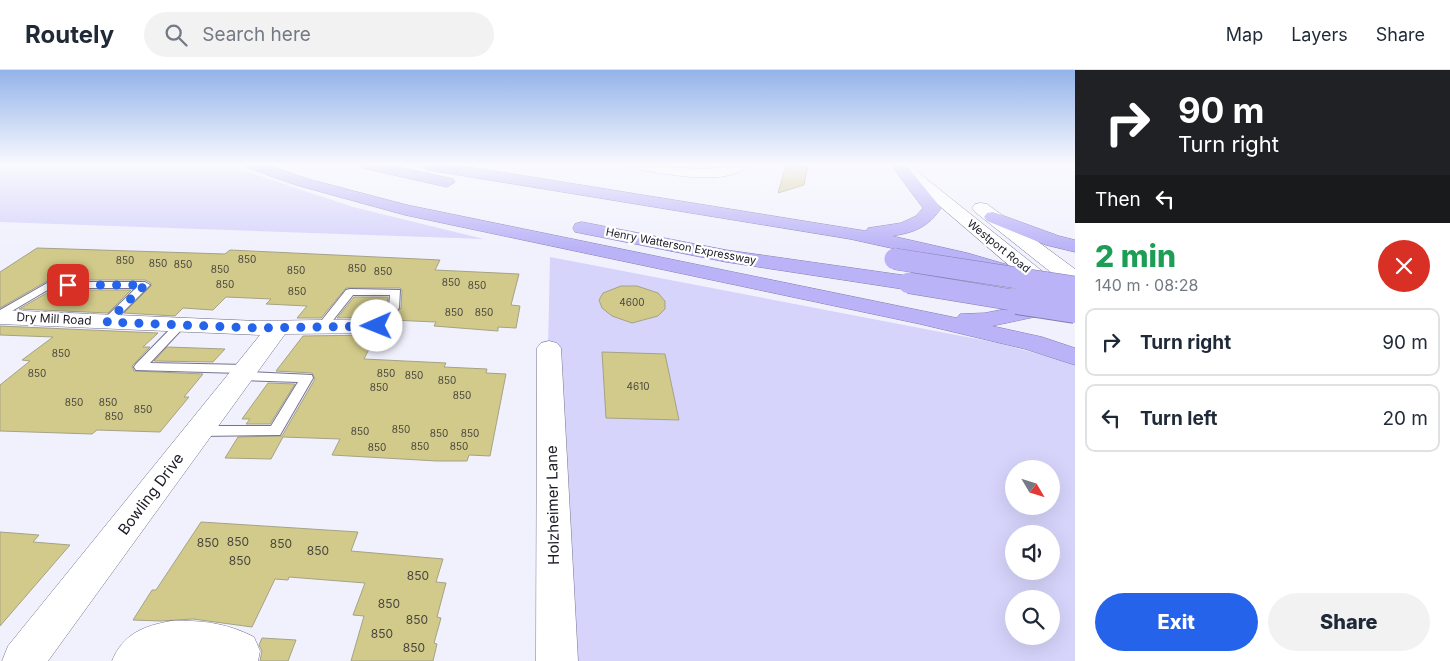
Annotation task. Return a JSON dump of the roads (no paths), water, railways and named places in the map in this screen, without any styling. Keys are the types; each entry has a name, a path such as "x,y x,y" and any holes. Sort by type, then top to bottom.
{"highway":[{"path":"341,193 405,210 920,317 1033,343 1075,357"},
{"name":"Henry Watterson Expressway","path":"405,193 726,256 909,284 1074,297"},
{"name":"Henry Watterson Expressway","path":"506,193 626,214"},
{"path":"599,193 850,233 960,257 1046,285"},
{"path":"850,233 887,231 911,226 928,218 932,208 920,193"},
{"path":"993,217 1053,241 1075,246"},
{"path":"865,254 1074,297"},
{"path":"920,317 985,320 1024,314 1074,297"}],"main road":[{"name":"Westport Road","path":"932,193 1046,285 1074,297"},
{"name":"Westport Road","path":"969,199 993,217 1074,297"}],"street":[{"name":"Dry Mill Road","path":"0,316 278,328 377,326"},
{"name":"Bowling Drive","path":"23,661 278,328"},
{"name":"Holzheimer Lane","path":"549,348 557,661"},
{"path":"133,661 151,646 187,640 231,646 239,652 236,661"}],"lane":[{"path":"0,316 48,285 145,285 107,322"},
{"path":"322,327 350,292 396,292 394,308 377,326"},
{"path":"180,325 140,366 308,378 276,431 199,431"}]}
